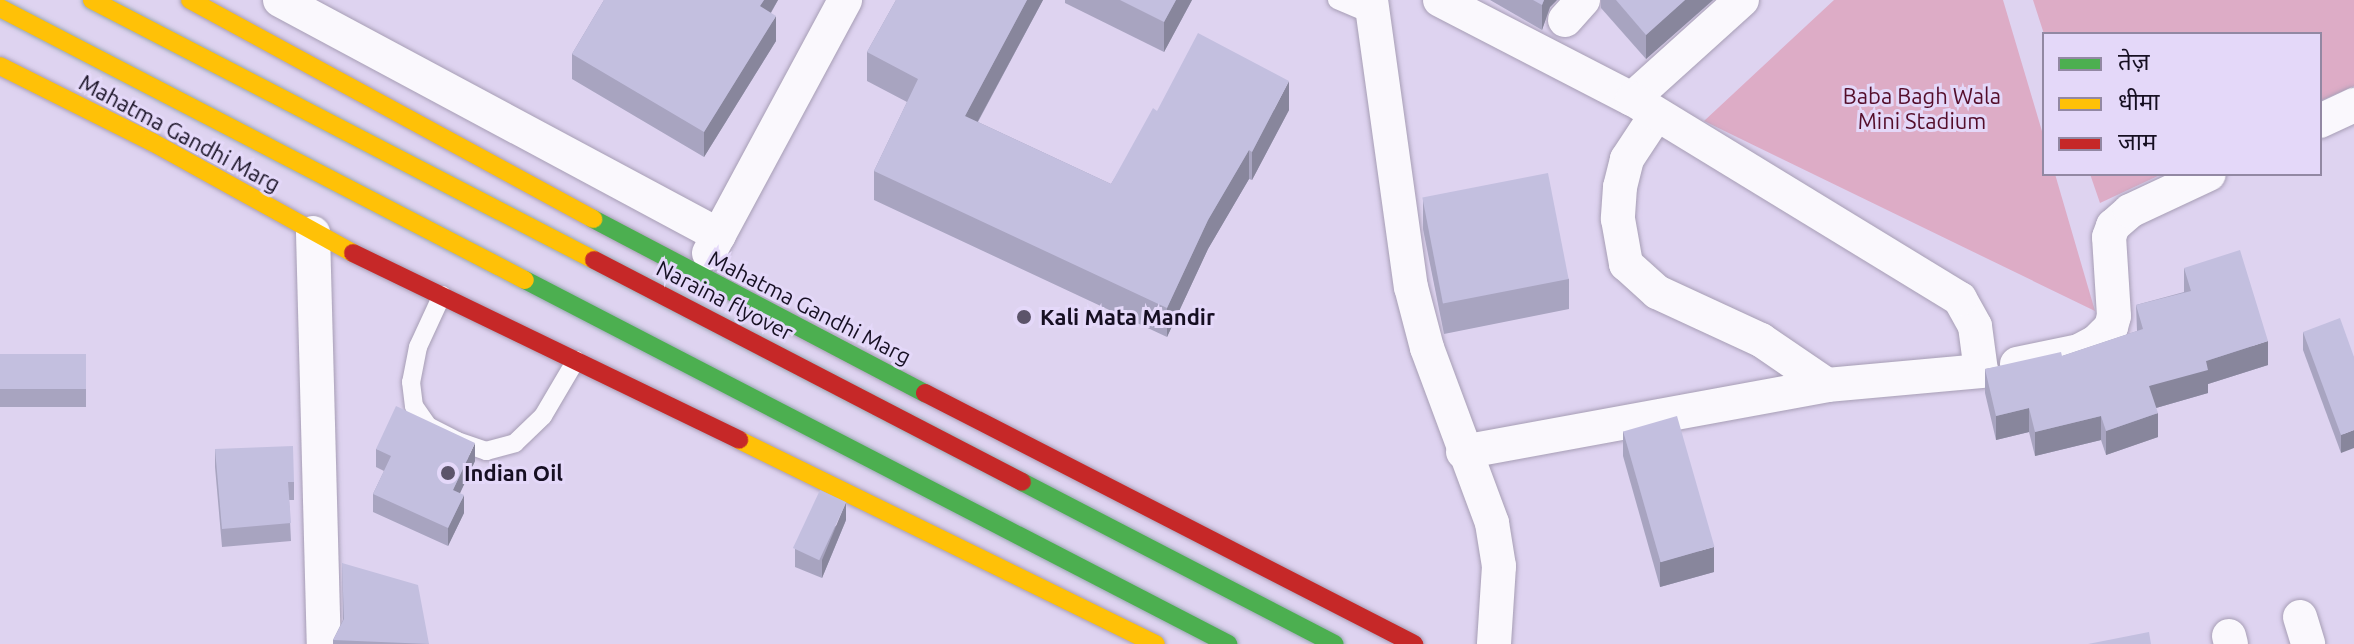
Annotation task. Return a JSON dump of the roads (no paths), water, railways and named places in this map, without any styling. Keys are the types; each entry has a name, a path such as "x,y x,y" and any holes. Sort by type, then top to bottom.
{"main road":[{"name":"Naraina flyover","path":"92,0 1335,644"},
{"name":"Mahatma Gandhi Marg","path":"190,0 697,276 1414,644"},
{"path":"0,8 1228,644"},
{"name":"Mahatma Gandhi Marg","path":"0,66 152,142 313,233 1023,576 1156,644"},
{"path":"1023,576 1042,520 1070,468"}],"street":[{"path":"280,0 719,235"},
{"path":"697,276 845,0"},
{"path":"1442,0 1644,107 1960,299 1975,326 1981,371"},
{"path":"1742,0 1644,107 1620,187 1618,219 1626,264 1657,292 1761,340 1827,385"},
{"path":"1372,8 1411,287 1427,348 1463,452 1492,523 1499,566 1494,644"},
{"path":"2322,120 2354,105"},
{"path":"1463,452 1827,385 1981,371 2079,351 2096,342 2111,327 2114,316 2109,237 2113,226 2130,211 2205,176"},
{"path":"313,233 324,644"}],"lane":[{"path":"1337,0 1372,8"},
{"path":"442,295 418,347 411,382 414,406 428,426 457,441 486,451 515,443 543,416 576,360"}],"place":[{"name":"Kali Mata Mandir","path":"1024,317"},
{"name":"Indian Oil","path":"448,473"}],"park label":[{"name":"Baba Bagh Wala Mini Stadium","path":"1922,108"}]}
